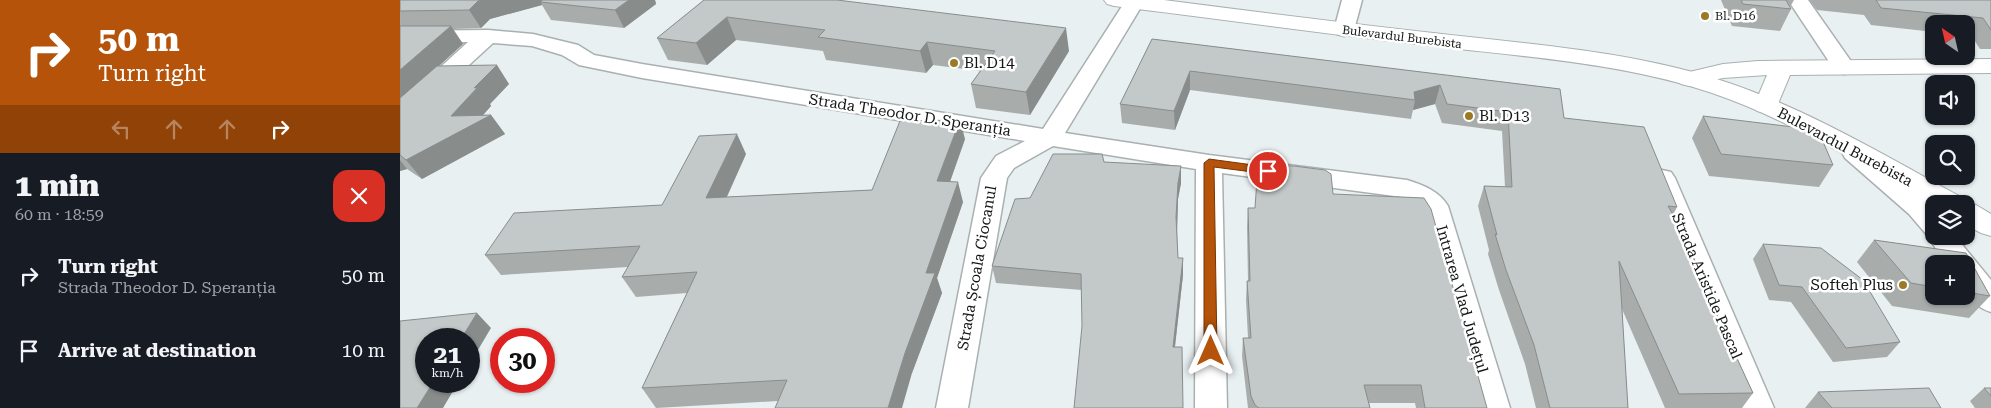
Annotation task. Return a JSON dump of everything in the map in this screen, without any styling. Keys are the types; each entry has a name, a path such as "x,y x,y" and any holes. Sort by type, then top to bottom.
{"main road":[{"name":"Bulevardul Burebista","path":"1124,1 1344,30 1579,57 1635,66 1689,79 1766,106 1850,148 1935,195"},
{"name":"Bulevardul Burebista","path":"1689,79 1707,73 1731,69 1991,66"},
{"name":"Bulevardul Burebista","path":"1766,106 1781,68"},
{"path":"1975,217 1991,226"}],"street":[{"path":"1344,30 1352,0"},
{"path":"1798,0 1844,68"},
{"path":"1050,138 1124,1"},
{"path":"400,116 488,36"},
{"name":"Strada Theodor D. Speranția","path":"400,37 488,36 533,40 570,50 587,60 642,71 1209,163 1407,189 1423,196"},
{"name":"Strada Școala Ciocanul","path":"952,408 994,178 1005,162 1050,138"},
{"path":"1850,148 1918,208 1925,217"},
{"path":"1209,163 1211,408"},
{"name":"Strada Aristide Pascal","path":"1656,164 1758,408"},
{"name":"Intrarea Vlad Județul","path":"1423,196 1435,206 1494,408"},
{"path":"1947,245 1955,255"},
{"path":"1975,281 1991,301"}],"building":[{"path":"400,0 484,0 478,1 469,10 400,11"},
{"path":"542,0 629,0 615,10 541,2"},
{"path":"704,0 837,0 1066,28 1026,92 971,84 995,51 927,42 920,51 818,37 825,30 727,17 696,43 657,38"},
{"path":"1741,0 1786,0 1791,9 1743,4"},
{"path":"1876,0 1991,0 1991,30 1983,18 1975,17 1975,15 1952,15 1881,8"},
{"path":"400,26 451,26 400,70"},
{"path":"1152,39 1560,89 1564,118 1644,127 1677,207 1668,206 1691,246 1688,245 1701,274 1698,274 1753,393 1679,394 1619,261 1628,408 1550,408 1534,345 1506,270 1495,234 1497,235 1484,186 1512,187 1508,112 1447,104 1440,85 1414,92 1415,100 1190,71 1174,111 1120,104"},
{"path":"497,65 474,88 478,87 451,116 491,115 406,160 400,155 400,98 437,66"},
{"path":"1703,116 1818,130 1833,165 1721,154"},
{"path":"960,120 937,181 958,182 926,273 935,273 905,353 888,408 775,408 787,380 642,388 697,272 622,277 640,246 485,255 514,213 662,205 699,136 737,134 706,198 872,190 900,121"},
{"path":"1053,154 1102,154 1104,162 1181,166 1176,217 1178,258 1183,258 1173,347 1182,347 1183,408 1074,408 1082,326 1081,274 992,266 1015,199 1030,198"},
{"path":"1258,165 1294,166 1325,170 1331,174 1333,194 1424,198 1431,209 1487,408 1425,408 1421,385 1364,385 1370,408 1259,408 1255,405 1251,396 1243,338 1251,338 1247,281 1250,281 1248,208 1255,208"},
{"path":"1874,240 1966,253 1967,255 1925,255 1925,285 1911,283"},
{"path":"1763,244 1821,248 1863,280 1900,342 1846,348 1802,287 1779,285"},
{"path":"1975,269 1990,296 1975,294"},
{"path":"477,313 468,328 415,328 415,393 426,393 417,408 400,408 400,321"},
{"path":"1929,388 1941,408 1832,408 1818,392"},
{"path":"1984,388 1991,388 1991,396"}],"place":[{"name":"Bl. D16","path":"1705,16"},
{"name":"Bl. D14","path":"954,63"},
{"name":"Bl. D13","path":"1469,116"},
{"name":"Softeh Plus","path":"1903,285"}],"route":[{"path":"1211,351 1209,163 1268,171"}]}
